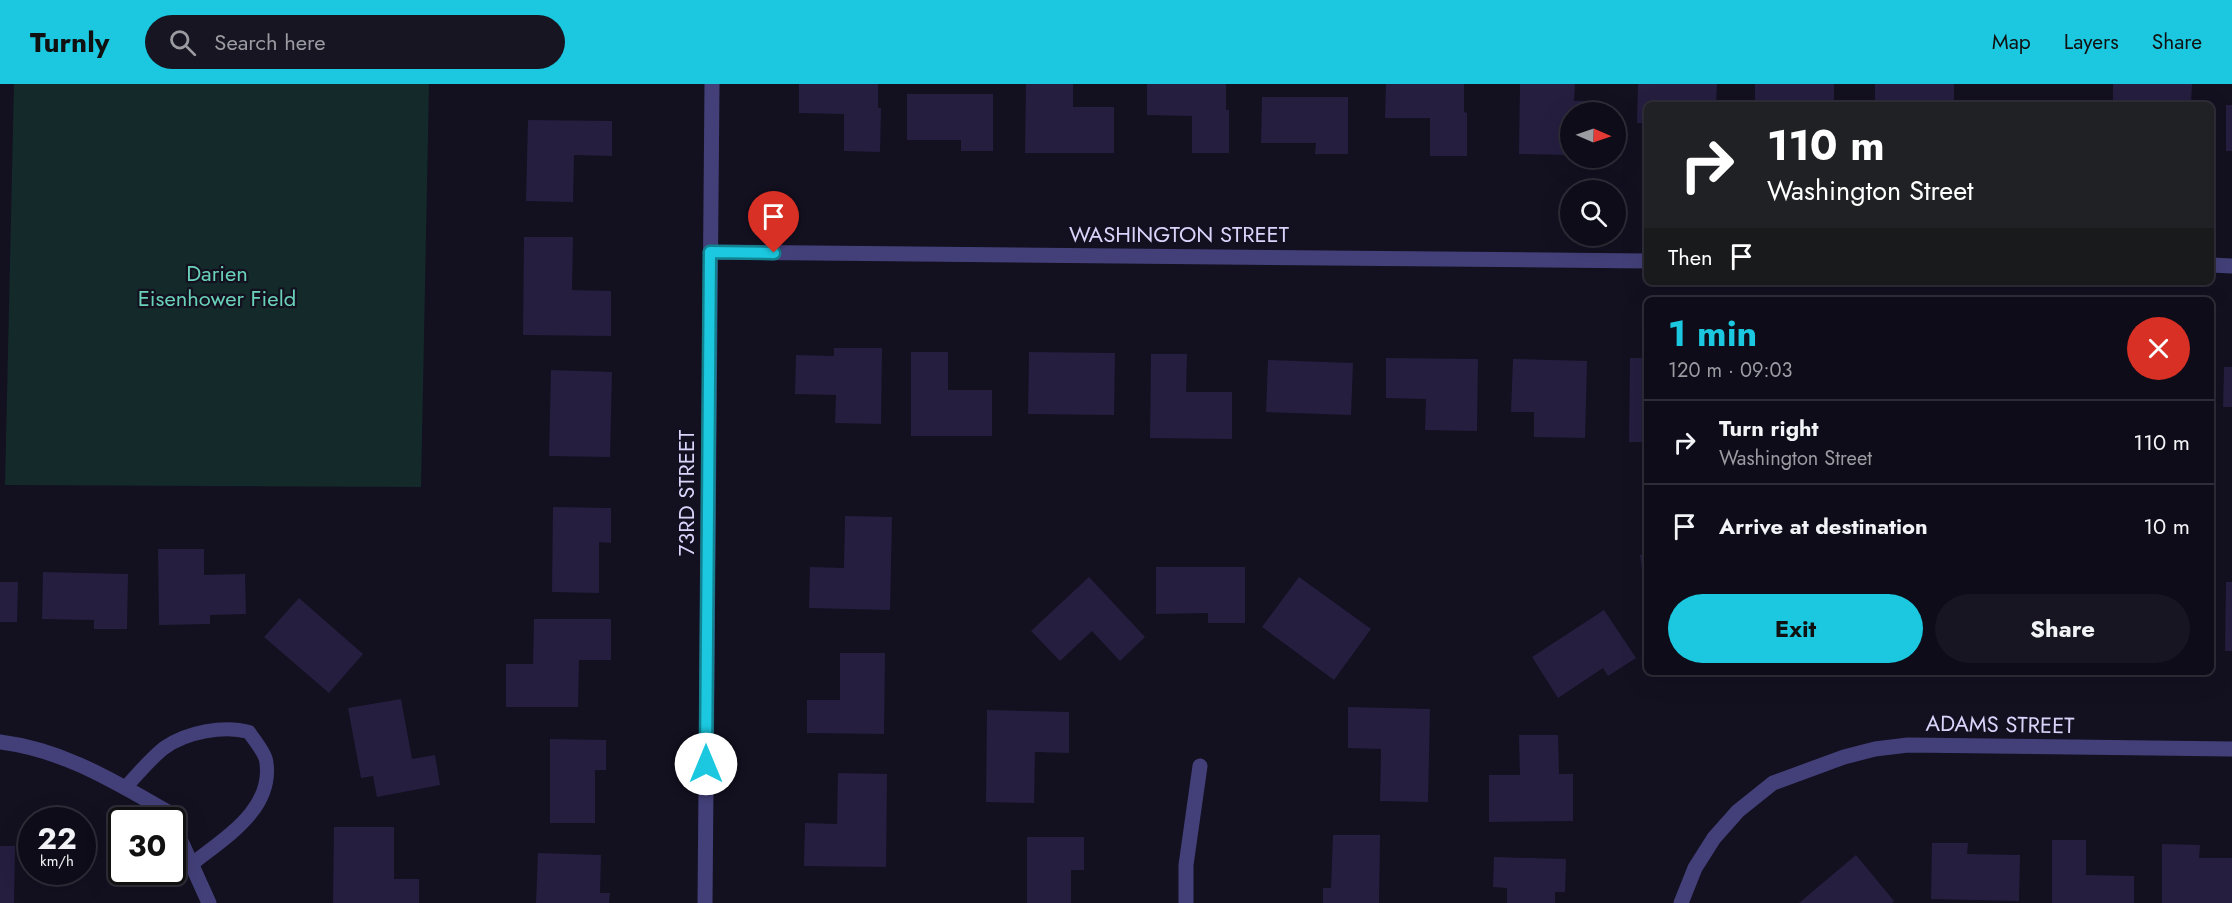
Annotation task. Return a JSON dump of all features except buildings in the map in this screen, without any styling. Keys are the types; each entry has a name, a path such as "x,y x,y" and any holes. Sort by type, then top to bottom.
{"street":[{"name":"73RD STREET","path":"705,903 712,84"},
{"name":"WASHINGTON STREET","path":"710,252 1644,261"},
{"path":"2214,266 2232,266"},
{"path":"0,742 55,753 81,764 154,807"},
{"name":"ADAMS STREET","path":"1682,903 1695,868 1714,838 1738,811 1773,783 1844,757 1875,749 1908,745 2232,749"},
{"path":"1186,903 1186,866 1200,766"},
{"path":"186,851 209,903"}],"lane":[{"path":"125,788 164,748 190,736 230,729 249,732 266,758 264,791 248,818 192,864"}],"green space":[{"name":"Darien Eisenhower Field","path":"14,84 429,84 421,487 5,485"}],"route":[{"path":"706,764 710,252 774,253"}]}
